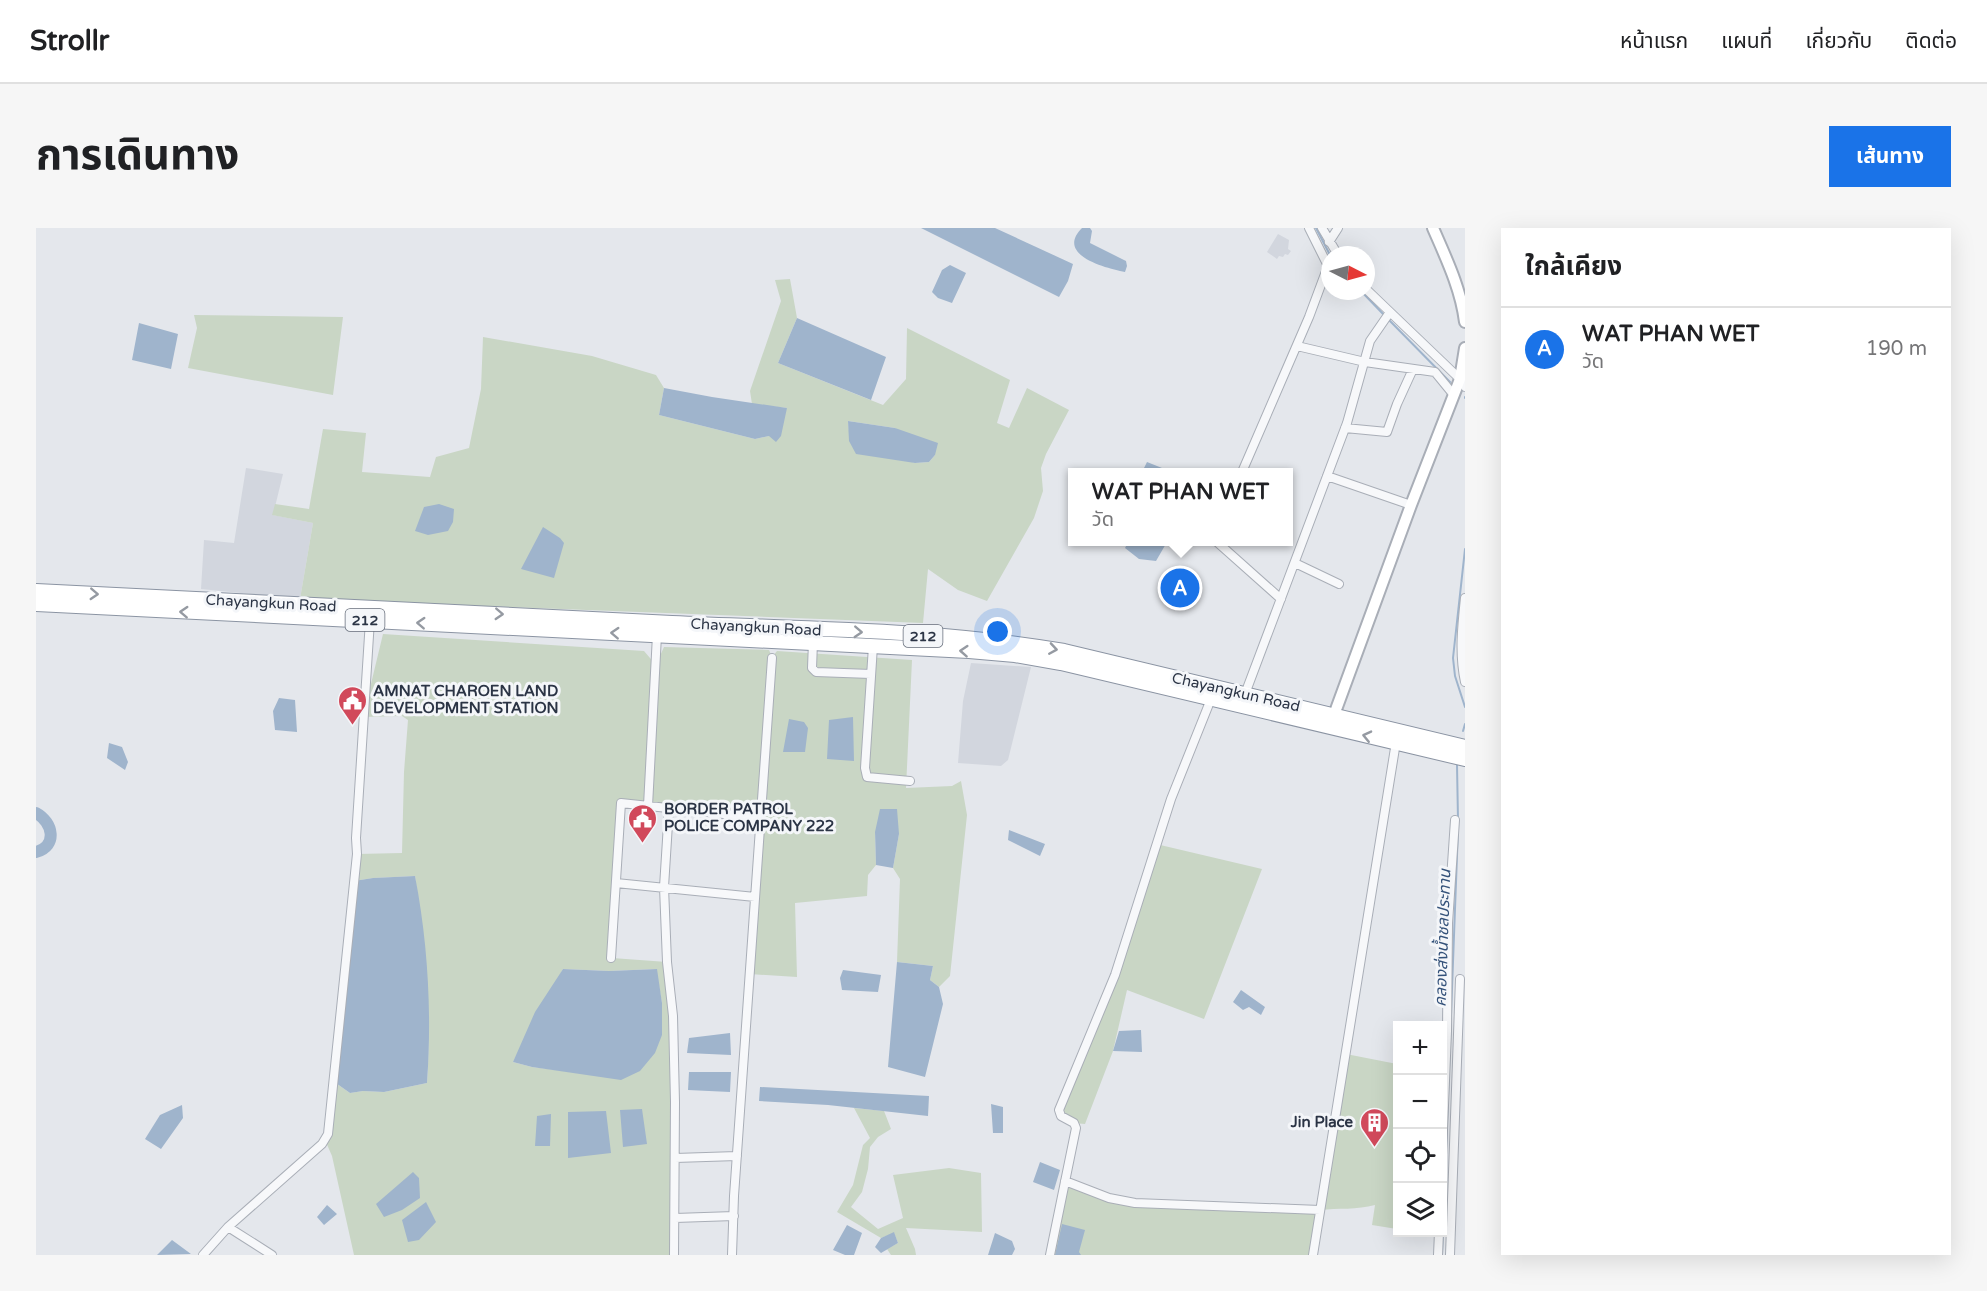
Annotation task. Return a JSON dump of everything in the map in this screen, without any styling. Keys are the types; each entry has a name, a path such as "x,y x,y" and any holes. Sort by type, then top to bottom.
{"highway":[{"name":"Chayangkun Road","path":"36,591 695,630 970,638 1017,643 1064,651 1465,747"},
{"name":"Chayangkun Road","path":"36,604 657,635 695,630 813,642 1015,655 1061,663 1465,759"}],"street":[{"path":"1244,468 1297,346 1328,266 1309,228"},
{"path":"1322,228 1332,246"},
{"path":"1329,242 1338,228"},
{"path":"1433,228 1451,270 1461,300 1465,322"},
{"path":"1375,300 1387,316 1462,383"},
{"path":"1245,694 1345,428 1370,341 1387,316"},
{"path":"1297,346 1365,362 1435,372 1453,394"},
{"path":"1335,716 1453,394 1462,383 1465,348"},
{"path":"1345,428 1387,432 1413,369"},
{"path":"1327,476 1411,505"},
{"path":"1221,546 1281,599"},
{"path":"1295,563 1339,584"},
{"path":"1465,598 1461,644 1461,665 1465,682"},
{"path":"203,1255 228,1227 322,1144 328,1134 357,854 358,803 370,621"},
{"path":"648,806 657,635"},
{"path":"813,642 812,668 816,672 871,674"},
{"path":"873,645 865,768 867,777 910,781"},
{"path":"732,1255 772,658"},
{"path":"1050,1255 1076,1128 1074,1123 1061,1116 1059,1110 1115,975 1171,799 1211,699"},
{"path":"1313,1255 1396,742"},
{"path":"611,958 621,802 761,818"},
{"path":"669,808 664,887 667,962 673,1016 674,1255"},
{"path":"1444,1129 1448,923 1455,820"},
{"path":"616,884 755,897"},
{"path":"1450,1255 1460,979"},
{"path":"675,1158 737,1156"},
{"path":"1065,1181 1109,1198 1135,1203 1320,1210"},
{"path":"675,1218 734,1216"},
{"path":"228,1227 272,1255"},
{"path":"1438,1255 1439,1237"}],"shaded area":[{"path":"1278,234 1289,240 1288,249 1291,251 1288,255 1279,256 1277,259 1267,252"},
{"path":"246,468 283,474 273,515 313,523 300,599 201,589 204,540 234,543"},
{"path":"971,663 1031,667 1008,760 1001,766 958,763 963,701"}],"green space":[{"path":"790,279 797,318 778,363 883,405 906,379 907,328 1010,380 997,423 1009,428 1027,388 1069,410 1041,468 1043,491 1034,518 987,601 958,590 928,569 923,623 300,599 313,523 272,515 275,504 309,509 323,429 366,433 362,472 430,477 436,457 469,448 481,389 483,337 592,356 656,375 664,388 659,415 755,439 769,436 787,408 752,404 750,391 781,301 775,280","holes":["848,421 895,428 935,455 929,462 915,463 850,441"]},
{"path":"194,315 343,317 333,395 188,368 197,328"},
{"path":"383,634 644,651 656,665 664,647 769,650 772,657 777,651 912,660 906,788 952,786 961,781 967,815 950,976 939,987 930,980 933,966 897,962 900,879 893,868 899,834 875,832 876,865 868,875 867,896 795,903 797,977 749,974 761,818 621,803 612,958 667,962 673,1016 674,1255 354,1255 332,1156 325,1140 333,1081 350,1093 384,1092 427,1083 428,1057 426,979 415,876 354,881 357,854 402,853 408,720 402,716 363,717","holes":["563,969 609,971 656,969 662,1003 662,1035 573,1072 532,1067 513,1062"]},
{"path":"1156,844 1262,869 1204,1019 1127,990 1113,1051 1085,1124 1074,1123 1059,1110 1115,975"},
{"path":"1346,1054 1393,1063 1393,1228 1372,1225 1375,1205 1320,1210"},
{"path":"854,1108 884,1111 891,1129 878,1137 870,1147 868,1169 862,1192 851,1207 878,1229 903,1218 893,1175 949,1168 981,1173 982,1232 906,1228 916,1255 891,1255 887,1249 898,1243 894,1233 881,1238 837,1212 853,1185 863,1145 870,1138"},
{"path":"1065,1181 1122,1201 1320,1210 1313,1255 1050,1255"}],"water":[{"path":"921,228 995,228 1073,264 1068,281 1059,297"},
{"path":"1082,228 1090,228 1092,231 1090,243 1126,261 1125,272 1095,263 1078,253 1075,237"},
{"path":"950,265 966,273 952,303 938,298 932,292 942,270"},
{"path":"797,318 886,357 871,400 778,363"},
{"path":"139,323 178,334 171,369 132,360"},
{"path":"664,388 787,408 781,436 776,442 769,436 755,439 659,415"},
{"path":"848,421 895,428 938,443 935,455 929,462 915,463 856,454 849,441"},
{"path":"1147,462 1162,468 1144,468"},
{"path":"439,504 454,509 453,522 448,531 428,535 415,531 424,507"},
{"path":"543,527 564,543 554,578 521,569"},
{"path":"1126,546 1165,546 1156,561 1139,559 1125,548"},
{"path":"279,698 295,700 297,732 275,730 273,711"},
{"path":"853,717 854,761 827,759 829,720"},
{"path":"789,719 804,722 808,728 805,752 783,752"},
{"path":"109,743 122,747 128,762 125,770 107,758"},
{"path":"880,809 897,809 899,834 893,868 876,865 875,832"},
{"path":"1009,830 1045,844 1040,856 1008,840"},
{"path":"415,876 428,979 427,1083 384,1092 350,1093 333,1081 354,881"},
{"path":"897,962 933,966 930,980 939,987 943,1004 925,1077 888,1067"},
{"path":"563,969 609,971 657,969 662,1003 662,1035 655,1053 640,1071 621,1080 532,1067 513,1062 535,1012"},
{"path":"843,970 881,975 878,992 842,990 840,978"},
{"path":"1241,990 1265,1007 1261,1015 1249,1007 1243,1010 1233,1002"},
{"path":"1141,1030 1142,1052 1113,1051 1119,1031"},
{"path":"730,1033 731,1055 687,1053 689,1038"},
{"path":"689,1072 731,1072 730,1092 688,1090"},
{"path":"760,1087 929,1096 928,1116 828,1105 759,1101"},
{"path":"991,1104 1003,1107 1003,1133 993,1133"},
{"path":"182,1105 183,1118 161,1149 145,1139 160,1115"},
{"path":"642,1109 647,1144 623,1147 620,1110"},
{"path":"606,1111 611,1153 568,1158 568,1112"},
{"path":"551,1114 550,1146 535,1146 537,1116"},
{"path":"1040,1162 1060,1170 1054,1190 1033,1182"},
{"path":"413,1172 419,1178 420,1198 402,1210 384,1217 376,1204"},
{"path":"426,1202 436,1222 419,1240 408,1242 402,1220"},
{"path":"327,1205 337,1214 324,1225 317,1217"},
{"path":"1062,1224 1085,1230 1079,1252 1081,1255 1055,1255"},
{"path":"847,1225 862,1233 854,1255 845,1255 833,1250"},
{"path":"894,1232 898,1243 881,1253 875,1247 881,1238"},
{"path":"995,1233 1012,1241 1015,1249 1012,1255 988,1255"},
{"path":"172,1240 191,1254 157,1255"}],"waterway":[{"path":"1316,228 1325,246"},
{"path":"1370,300 1385,316"},
{"path":"1389,320 1450,382"},
{"path":"1465,549 1453,658 1455,676 1465,707"},
{"name":"คลองส่งน้ำชลประทาน","path":"1463,731 1465,724"},
{"name":"คลองส่งน้ำชลประทาน","path":"1457,765 1458,820"},
{"path":"36,813 46,822 51,834 48,845 36,852"},
{"name":"คลองส่งน้ำชลประทาน","path":"1442,1255 1458,829"}],"place":[{"name":"WAT PHAN WET","path":"1180,588"},
{"name":"AMNAT CHAROEN LAND DEVELOPMENT STATION","path":"352,726"},
{"name":"BORDER PATROL POLICE COMPANY 222","path":"643,844"},
{"name":"Jin Place","path":"1374,1148"}]}
